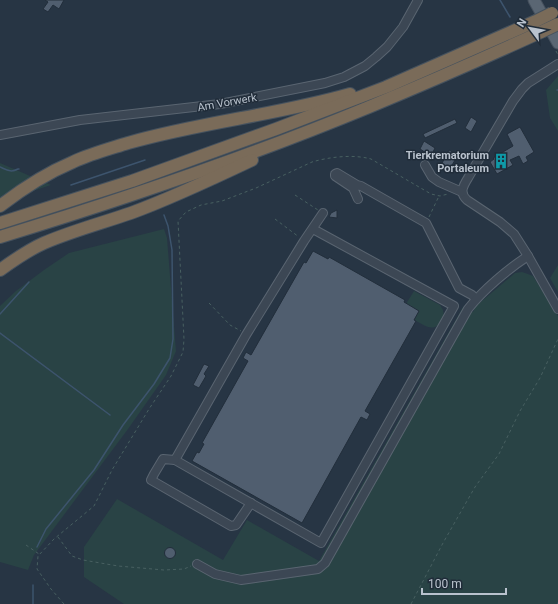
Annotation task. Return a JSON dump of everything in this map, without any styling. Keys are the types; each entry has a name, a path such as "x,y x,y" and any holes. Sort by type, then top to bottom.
{"highway":[{"path":"0,223 139,178 276,130 386,87 536,21 556,18"},
{"path":"0,237 228,162 311,130 541,32 556,18"},
{"path":"0,206 51,172 74,161 109,149 148,137 286,109 367,89 386,87"},
{"path":"0,270 13,260 45,243 168,199 275,149 311,130"}],"main road":[{"path":"534,0 558,44"}],"street":[{"name":"Am Vorwerk","path":"0,135 80,120 220,104 325,84 344,77 366,66 388,47 403,27 418,0"},
{"path":"558,64 531,80 522,89 513,101 464,184 462,192 464,198 500,222 518,239 558,309"},
{"path":"425,165 432,177 439,182 462,192"},
{"path":"358,199 355,187 361,186 426,223 457,287 476,299"},
{"path":"175,460 246,335 312,228 324,214"},
{"path":"251,503 236,525 231,526 152,480 163,458 175,460 251,503 321,543 454,306 312,228"},
{"path":"197,564 215,574 241,580 318,569 325,563 468,308 514,265 528,256"}],"path":[{"path":"64,604 51,589 37,568 38,556 57,536 94,506 112,470 171,376 182,352 184,339 178,221 186,212 201,206 222,201 256,188 312,162 341,157 360,157 371,159 431,194 440,196 447,194"},
{"path":"295,195 324,214"},
{"path":"428,217 440,196"},
{"path":"275,219 304,241"},
{"path":"209,302 230,325 246,335"},
{"path":"411,604 475,487 499,454 520,411 540,378 558,339"},
{"path":"57,536 72,556 83,560 118,566 164,570 184,569 197,564"},
{"path":"26,545 40,554"}],"green space":[{"path":"558,76 558,131 550,118 546,90"},
{"path":"0,163 51,185 0,202"},
{"path":"164,229 167,238 176,351 166,375 128,429 34,555 28,570 0,562 0,306 16,291 69,253"},
{"path":"558,265 558,292 550,278"},
{"path":"522,272 533,276 558,316 558,604 124,604 84,577 84,547 117,499 223,560 247,520 319,561 463,307 473,312 476,306 515,273"},
{"path":"414,291 440,305 443,310 444,317 435,327 432,328 423,325 414,320 419,311 406,304"}],"building":[{"path":"45,0 64,0 59,9 53,5 48,12 43,9 48,2"},
{"path":"471,117 477,121 471,132 465,128"},
{"path":"455,119 457,123 425,138 423,134"},
{"path":"520,127 534,152 526,157 528,161 523,164 519,156 510,160 513,165 497,174 490,162 494,159 493,158 513,146 507,134"},
{"path":"424,141 435,148 431,156 420,149"},
{"path":"449,150 458,155 448,172 440,167"},
{"path":"337,210 337,218 329,217 331,213"},
{"path":"313,251 328,259 329,257 405,300 404,302 419,311 414,320 416,321 365,411 370,414 367,420 361,417 302,523 192,461 197,452 199,453 204,444 202,443 248,361 243,358 246,352 251,355 304,262 306,263"},
{"path":"204,364 209,366 204,374 206,376 199,388 193,385"},
{"path":"170,547 174,549 176,553 174,557 170,559 166,557 164,553 166,549"}],"waterway":[{"path":"500,0 510,17"},
{"path":"71,185 145,160"},
{"path":"0,167 11,171 19,169"},
{"path":"37,547 46,529 94,470 123,425 154,384 170,358 173,339 172,250 168,226 164,215"},
{"path":"0,314 29,282"},
{"path":"0,333 110,415"},
{"path":"33,585 33,604"}],"place":[{"name":"Tierkrematorium Portaleum","path":"501,161"}]}
